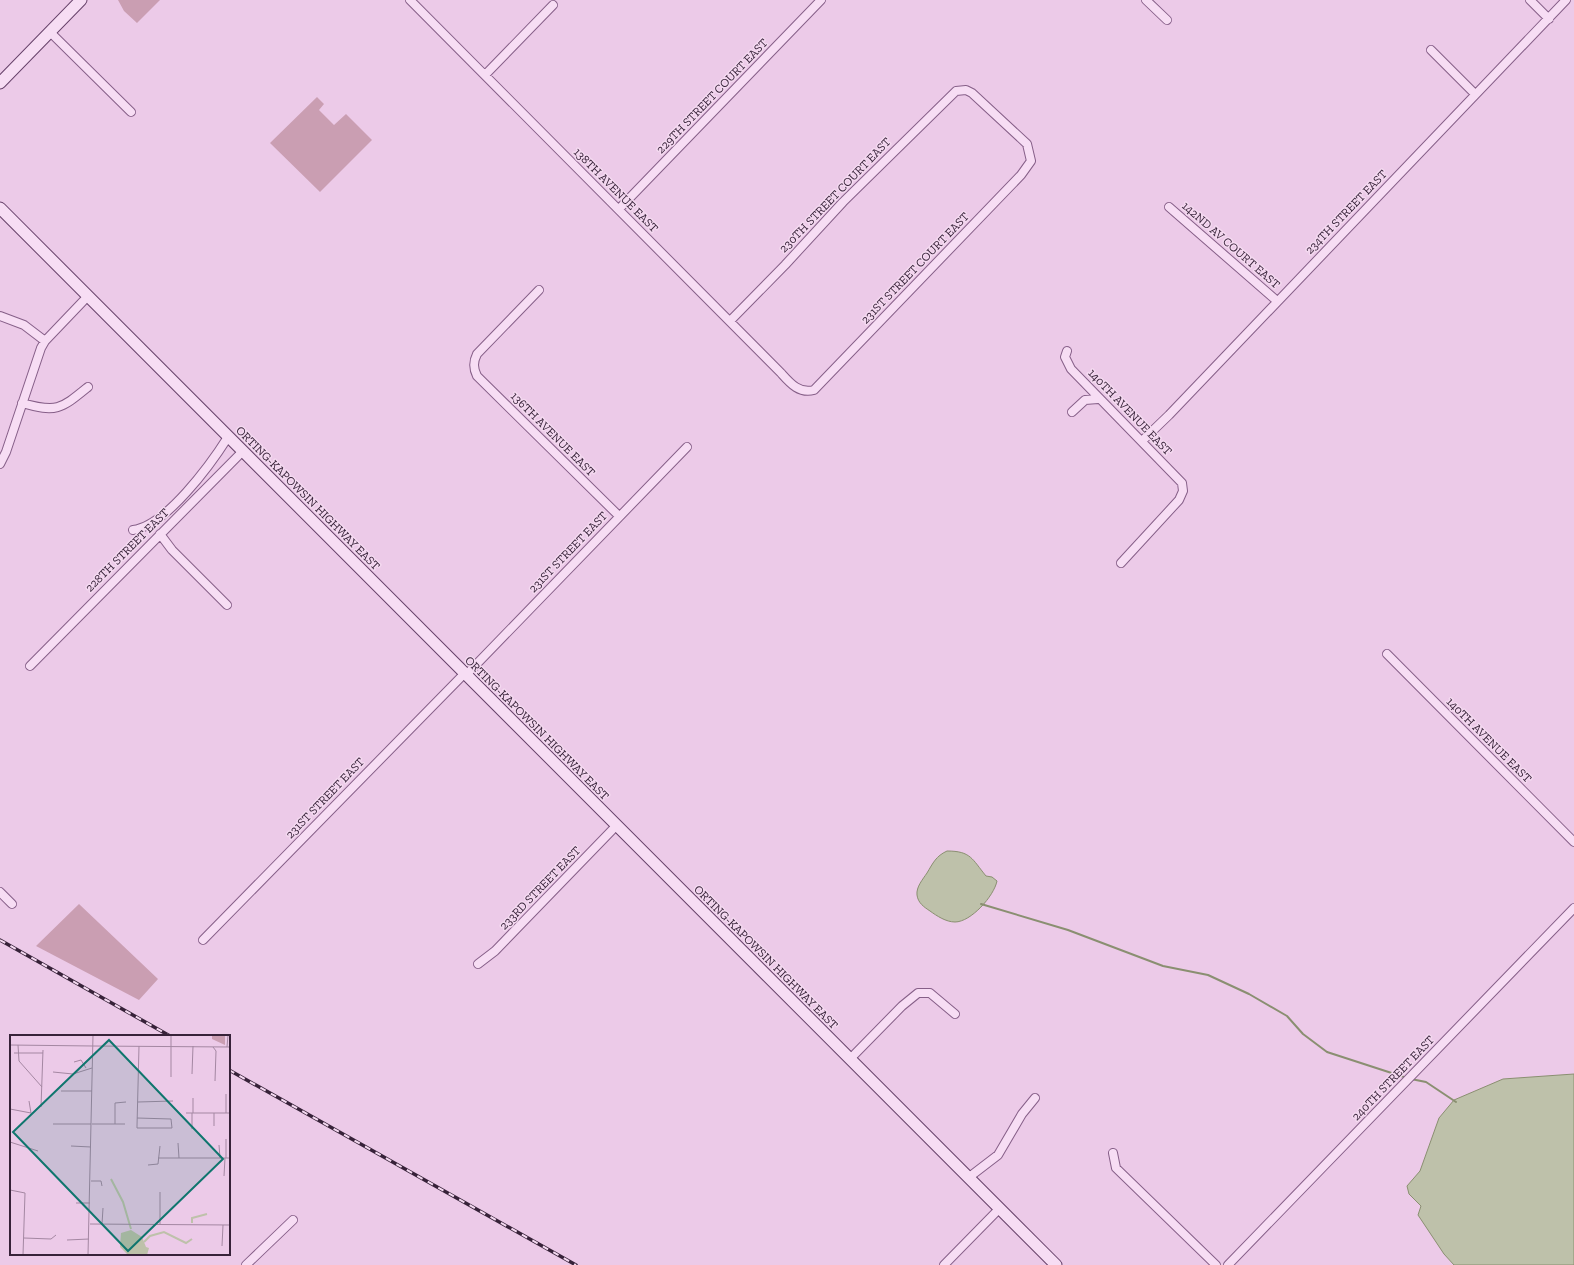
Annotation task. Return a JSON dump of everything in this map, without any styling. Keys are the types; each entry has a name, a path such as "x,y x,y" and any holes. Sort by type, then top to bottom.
{"main road":[{"path":"0,83 81,0"},
{"name":"ORTING-KAPOWSIN HIGHWAY EAST","path":"0,208 1056,1265"}],"street":[{"name":"138TH AVENUE EAST","path":"410,0 792,385 797,389 808,391"},
{"name":"229TH STREET COURT EAST","path":"619,209 822,0"},
{"path":"1146,0 1167,20"},
{"path":"1530,0 1549,19"},
{"name":"234TH STREET EAST","path":"1142,441 1169,415 1566,0"},
{"path":"485,75 553,5"},
{"path":"50,32 131,112"},
{"path":"1431,50 1475,94"},
{"name":"230TH STREET COURT EAST","path":"730,321 896,149 948,97 960,90 972,93 1027,144 1031,155"},
{"name":"231ST STREET COURT EAST","path":"808,391 814,390 1021,176 1029,166 1031,155"},
{"name":"142ND AV COURT EAST","path":"1169,207 1277,301"},
{"name":"136TH AVENUE EAST","path":"539,290 477,354 474,367 477,376 619,516"},
{"path":"0,464 6,452 37,356 45,341 88,296"},
{"path":"0,316 24,325 45,341"},
{"name":"140TH AVENUE EAST","path":"1067,352 1064,357 1071,369 1098,399 1180,479 1183,487 1179,500 1121,563"},
{"path":"22,403 52,410 67,403 88,386"},
{"path":"1072,412 1085,400 1098,399"},
{"path":"133,530 149,526 170,508 203,473 228,437"},
{"name":"231ST STREET EAST","path":"203,940 687,447"},
{"name":"228TH STREET EAST","path":"30,666 243,452"},
{"path":"160,534 172,550 227,605"},
{"name":"140TH AVENUE EAST","path":"1387,654 1574,842"},
{"name":"233RD STREET EAST","path":"478,964 495,951 616,826"},
{"path":"0,892 12,904"},
{"name":"240TH STREET EAST","path":"1228,1265 1574,908"},
{"path":"850,1059 874,1034 918,993 930,993 955,1014"},
{"path":"968,1178 998,1155 1022,1114 1035,1098"},
{"path":"1113,1153 1116,1168 1216,1265"},
{"path":"944,1265 1000,1209"},
{"path":"246,1265 293,1220"}],"shaded area":[{"path":"118,0 160,0 137,23 124,11"},
{"path":"317,97 324,104 319,110 334,125 346,114 372,140 320,192 270,143"},
{"path":"947,851 955,851 966,854 974,861 986,876 992,877 997,881 987,901 975,913 968,918 955,922 948,921 936,915 920,903 917,895 919,886 933,863 940,855"},
{"path":"79,904 158,979 139,1000 36,946"},
{"path":"1574,1074 1574,1265 1454,1265 1444,1254 1418,1215 1421,1206 1409,1194 1407,1186 1420,1171 1439,1118 1454,1100 1503,1079"}],"waterway":[{"path":"981,904 1068,930 1163,966 1208,975 1249,994 1287,1016 1303,1034 1327,1052 1407,1078"},
{"path":"1411,1079 1426,1082 1456,1102"}],"railway":[{"path":"0,940 168,1035"},
{"path":"230,1071 576,1265"}]}
